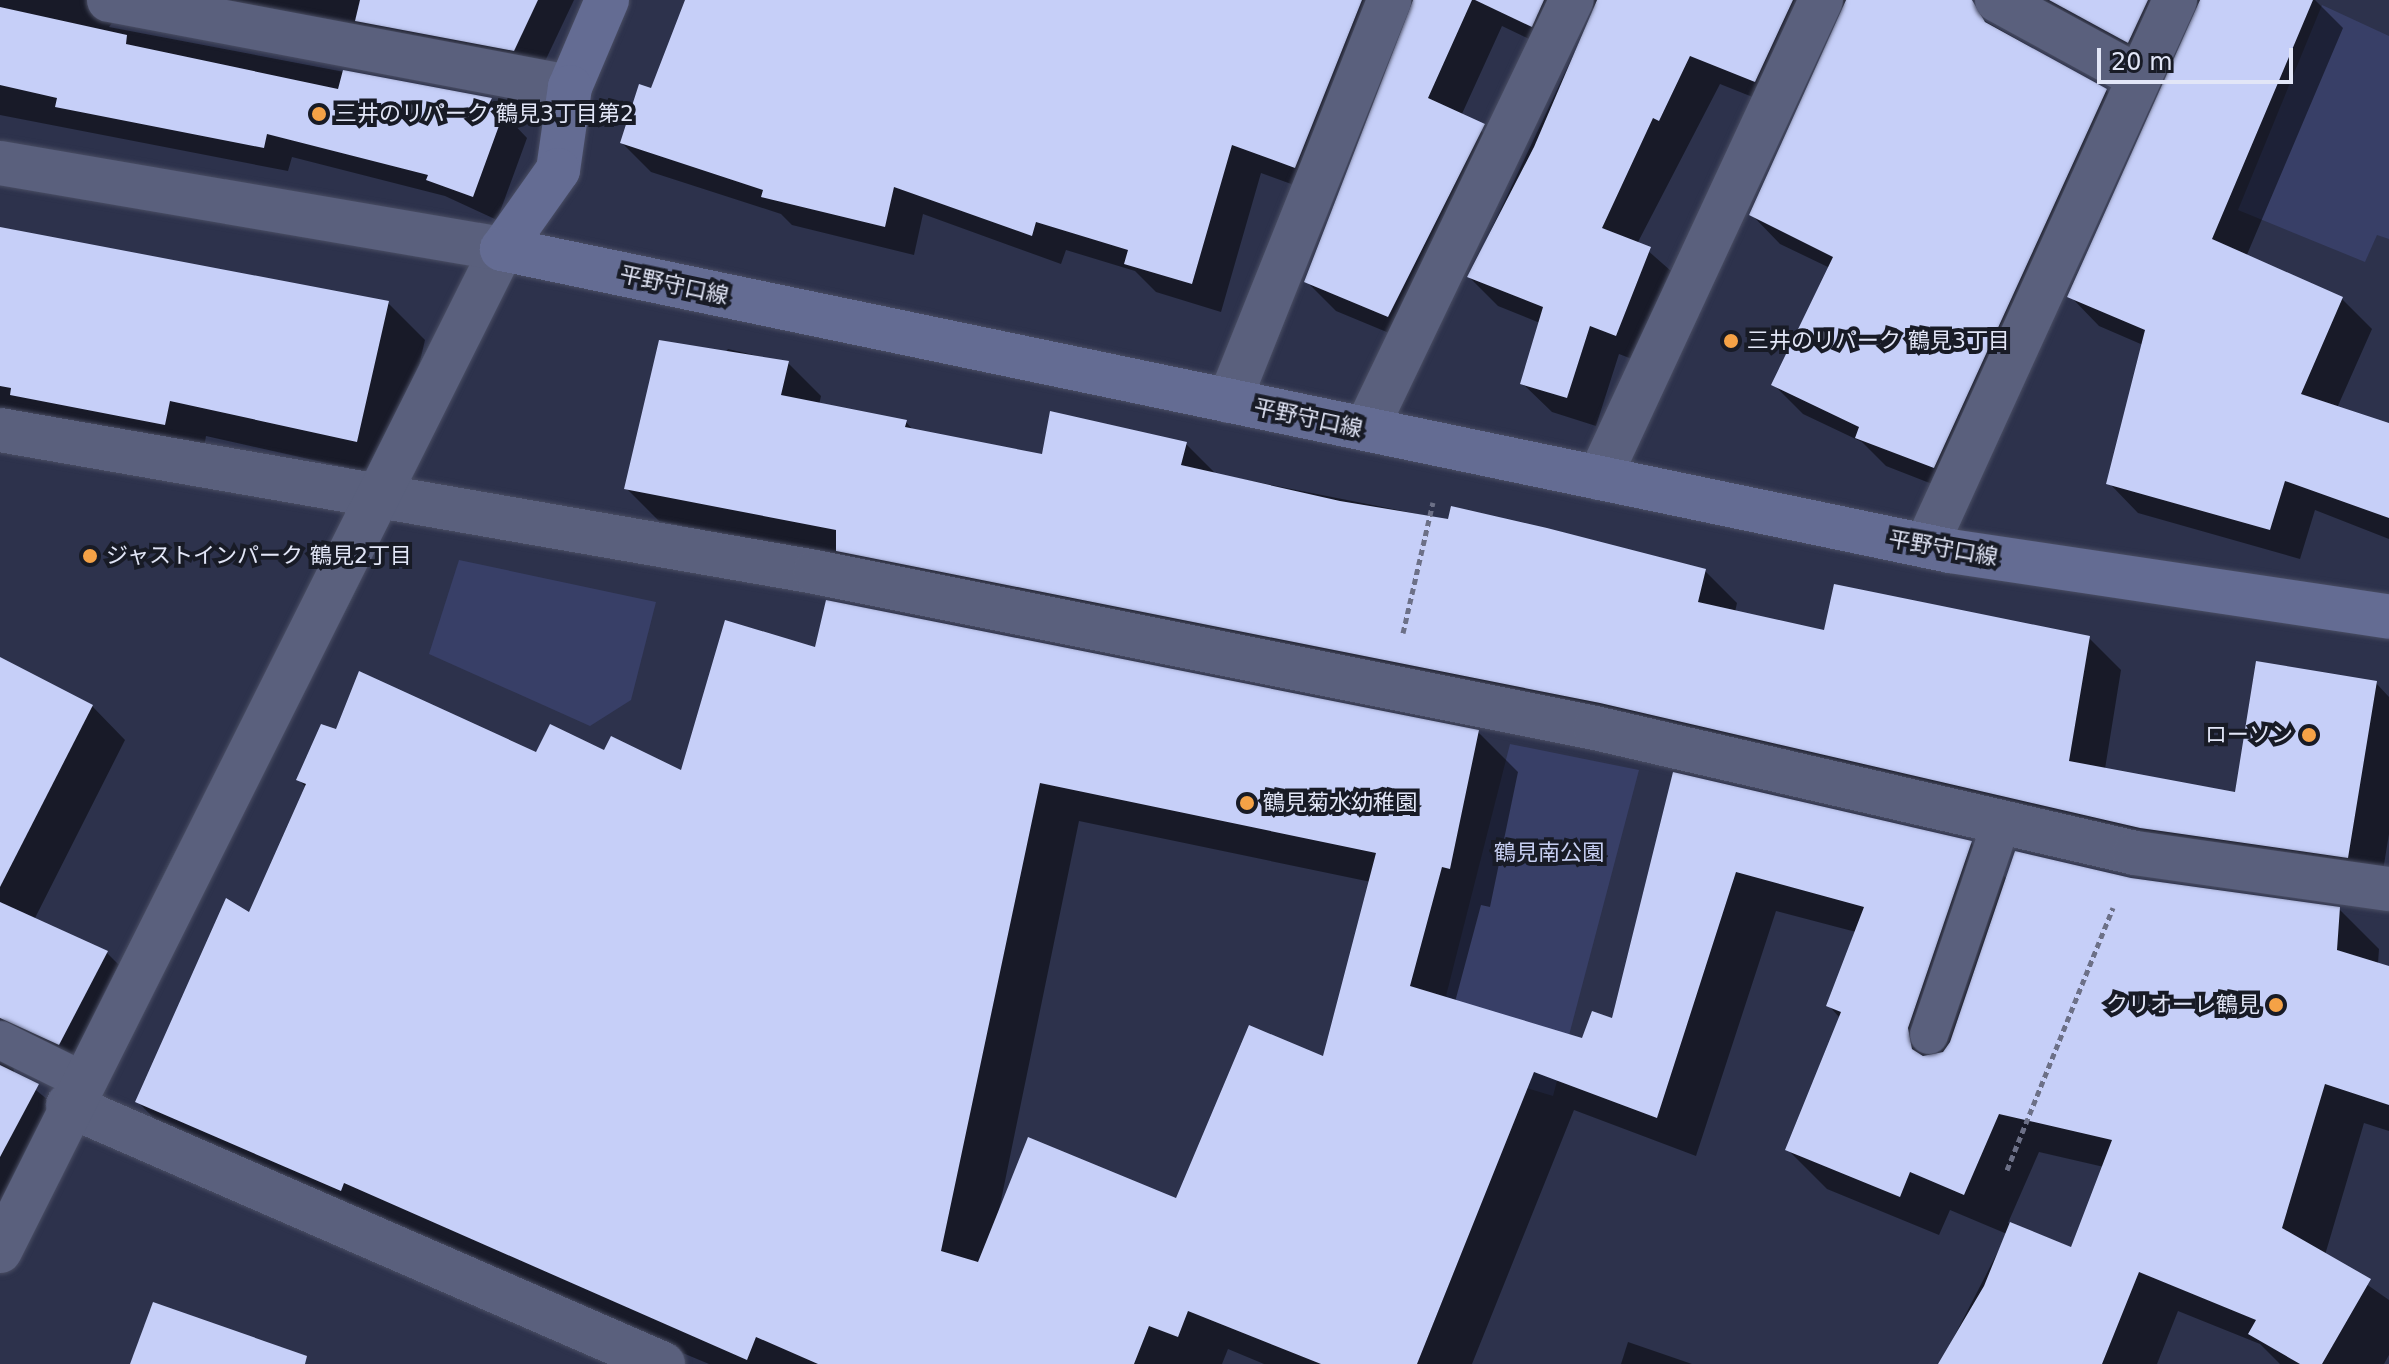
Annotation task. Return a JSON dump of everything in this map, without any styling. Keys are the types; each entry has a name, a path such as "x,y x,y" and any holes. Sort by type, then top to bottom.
{"main road":[{"path":"502,249 558,170 570,87 607,0"},
{"name":"平野守口線","path":"502,249 1926,546 2389,617"}],"street":[{"path":"109,0 570,87"},
{"path":"1229,401 1389,0"},
{"path":"1366,429 1572,0"},
{"path":"1599,478 1821,0"},
{"path":"1997,0 2138,77"},
{"path":"1926,546 2175,0"},
{"path":"0,163 502,249 75,1093 0,1251"},
{"path":"0,430 815,572 1391,687 2135,853 2389,889"},
{"path":"75,1093 663,1364"}],"lane":[{"path":"1929,1035 2001,823"},
{"path":"0,1040 75,1093"}],"path":[{"path":"1391,687 1446,447"},
{"path":"2007,1170 2135,853"}],"green space":[{"path":"2322,5 2389,36 2389,239 2377,235 2365,262 2238,210"},
{"path":"459,560 656,602 631,700 590,726 429,654"},
{"name":"鶴見南公園","path":"1510,744 1639,770 1553,1096 1430,1059"}],"building":[{"path":"360,0 538,0 514,51 355,21"},
{"path":"685,0 1362,0 1295,168 1232,145 1192,284 1124,264 1128,250 1036,222 1032,236 894,187 885,227 761,197 763,190 620,143 639,84 651,88"},
{"path":"1413,0 1472,0 1428,98 1485,124 1388,317 1304,282"},
{"path":"1475,0 1544,0 1532,27"},
{"path":"1597,0 1793,0 1755,82 1690,56 1659,121 1653,118 1602,228 1651,247 1616,336 1590,326 1567,398 1520,384 1543,307 1467,277 1534,147"},
{"path":"1846,0 1972,0 1985,22 2107,89 1934,468 1855,438 1859,427 1771,385 1833,257 1749,215"},
{"path":"2049,0 2148,0 2128,43"},
{"path":"2200,0 2313,0 2212,239 2343,297 2301,394 2389,423 2389,518 2285,481 2270,530 2106,484 2145,330 2067,297"},
{"path":"0,7 127,35 126,44 338,89 343,70 492,98 488,106 504,112 473,197 426,180 428,175 267,134 264,148 55,107 57,98 0,85"},
{"path":"0,227 389,301 357,442 170,401 165,425 10,395 11,388 0,386"},
{"path":"659,340 789,361 781,395 907,420 905,427 1042,454 1050,411 1187,442 1181,465 1340,501 1448,519 1451,506 1547,528 1706,569 1698,602 1824,630 1834,584 2090,636 2069,761 2235,792 2256,661 2377,681 2348,858 2140,828 1600,703 836,551 836,530 624,489"},
{"path":"826,600 1479,730 1450,869 1442,867 1410,986 1582,1038 1592,1011 1612,1018 1673,772 1972,841 1908,1028 1912,1049 1923,1056 1943,1052 1950,1042 2015,851 2131,878 2340,907 2337,950 2389,966 2389,1105 2325,1084 2282,1228 2371,1279 2322,1364 2300,1364 2248,1334 2256,1320 2139,1272 2102,1364 1938,1364 1984,1286 2010,1222 2071,1247 2112,1140 1999,1114 1964,1195 1910,1172 1900,1197 1785,1150 1841,1012 1826,1006 1864,907 1736,872 1657,1118 1534,1072 1417,1364 1321,1364 1188,1311 1178,1337 1149,1326 1134,1364 818,1364 756,1337 747,1360 344,1183 341,1191 135,1102 226,898 249,912 306,784 296,780 321,724 336,729 359,671 536,752 550,724 604,750 611,736 681,770 725,620 815,647","holes":["1040,783 1376,853 1323,1056 1249,1025 1176,1198 1028,1137 978,1262 941,1251"]},
{"path":"0,657 93,705 0,887"},
{"path":"0,902 108,951 59,1045 0,1018"},
{"path":"0,1065 39,1084 0,1157"},
{"path":"153,1302 307,1356 305,1364 130,1364"}],"place":[{"name":"三井のリパーク 鶴見3丁目第2","path":"319,114"},
{"name":"三井のリパーク 鶴見3丁目","path":"1731,341"},
{"name":"ジャストインパーク 鶴見2丁目","path":"90,556"},
{"name":"ローソン","path":"2309,735"},
{"name":"鶴見菊水幼稚園","path":"1247,803"},
{"name":"クリオーレ鶴見","path":"2276,1005"}]}
